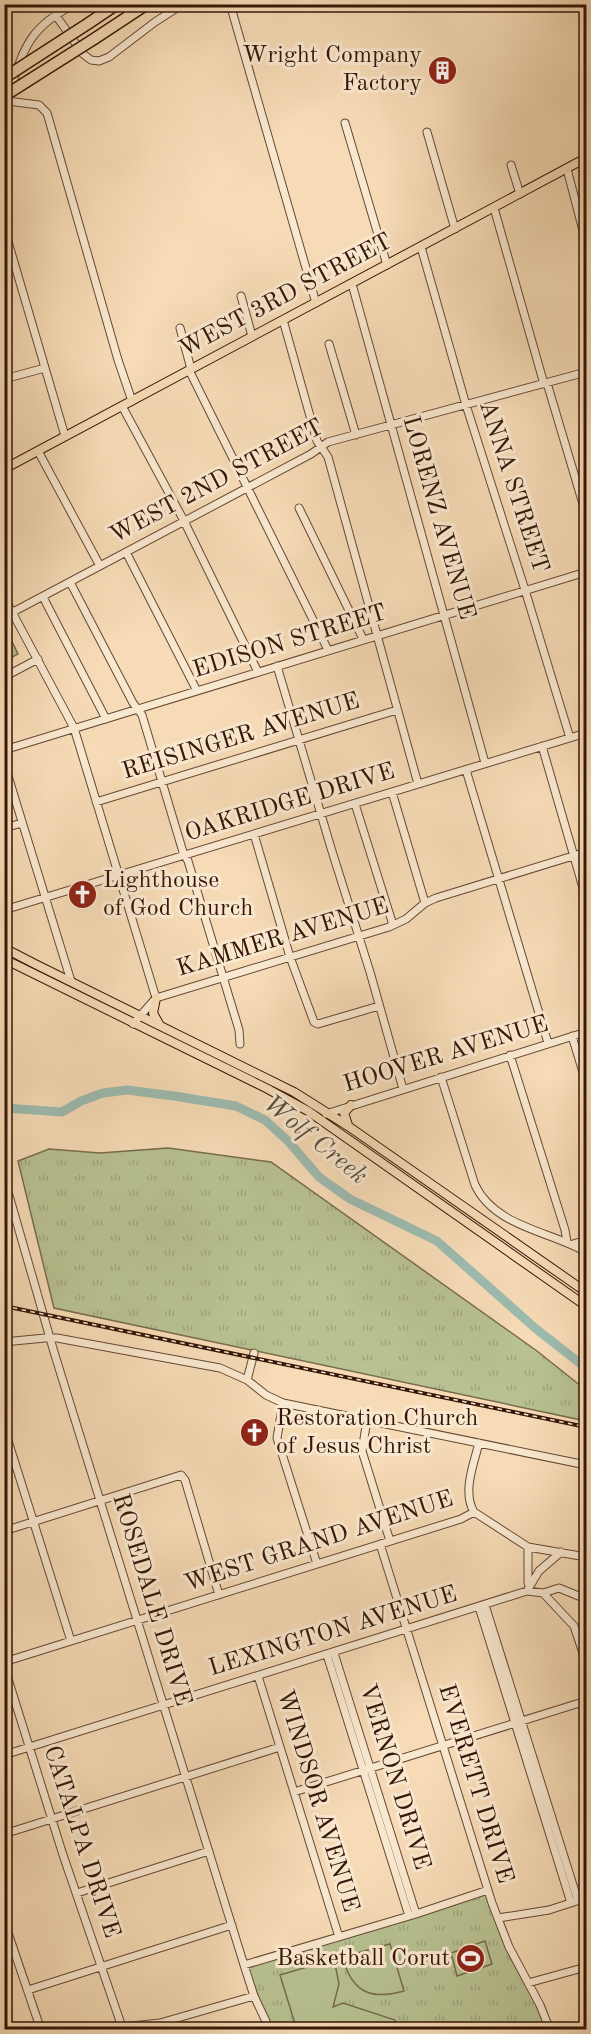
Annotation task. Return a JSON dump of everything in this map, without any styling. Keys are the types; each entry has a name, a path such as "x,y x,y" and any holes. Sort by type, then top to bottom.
{"highway":[{"path":"4,78 117,4"},
{"path":"5,102 147,4"}],"main road":[{"name":"WEST 3RD STREET","path":"4,469 586,158"},
{"path":"4,948 268,1078 327,1112 586,1292"},
{"path":"4,959 266,1088 321,1120 586,1306"},
{"path":"156,998 153,1013 159,1024"},
{"path":"348,1126 344,1113 351,1105"}],"street":[{"path":"53,4 57,15 83,54 99,62 183,4"},
{"path":"75,4 40,27 26,45 5,102 39,105 47,113 118,360 132,401"},
{"path":"230,4 316,303"},
{"path":"345,123 387,265"},
{"path":"427,132 455,229"},
{"path":"511,165 520,194"},
{"path":"567,169 586,242"},
{"path":"494,208 545,384 586,514"},
{"path":"4,228 65,436"},
{"name":"ANNA STREET","path":"421,247 466,405 570,738"},
{"name":"LORENZ AVENUE","path":"352,284 485,764"},
{"path":"241,296 252,336"},
{"path":"283,320 317,441 328,457 418,784"},
{"path":"180,328 190,370 328,650"},
{"path":"330,344 356,435"},
{"path":"4,379 45,368"},
{"name":"WEST 2ND STREET","path":"13,612 328,442 586,372"},
{"path":"122,406 184,521 258,672"},
{"path":"38,451 100,566"},
{"path":"299,508 363,639"},
{"path":"126,552 197,691"},
{"name":"EDISON STREET","path":"4,750 586,572"},
{"path":"70,582 137,709 142,714 239,1030 240,1044"},
{"path":"4,597 74,728 156,998"},
{"path":"43,597 106,719"},
{"path":"4,677 38,659"},
{"path":"278,666 403,1089"},
{"name":"REISINGER AVENUE","path":"96,802 397,710"},
{"name":"OAKRIDGE DRIVE","path":"4,910 586,733"},
{"path":"542,746 586,898"},
{"path":"4,763 71,981"},
{"path":"466,770 548,1043"},
{"path":"392,792 425,903"},
{"path":"355,804 393,925"},
{"path":"4,828 22,823"},
{"path":"254,834 290,957 316,1023 379,1006"},
{"name":"KAMMER AVENUE","path":"133,1024 156,998 393,925 412,915 425,903 586,852"},
{"name":"HOOVER AVENUE","path":"321,1120 327,1112 586,1032"},
{"path":"572,1036 586,1082"},
{"path":"510,1055 570,1243"},
{"path":"441,1077 475,1185 484,1200 504,1216 570,1243 586,1252"},
{"name":"ROSEDALE DRIVE","path":"4,1178 49,1338 99,1501 254,1996 270,2030"},
{"path":"570,1243 586,1240"},
{"path":"4,1342 49,1338 220,1368 247,1380 266,1395 283,1403 586,1465"},
{"path":"247,1380 254,1353"},
{"path":"283,1403 277,1438 317,1564"},
{"path":"367,1420 362,1451 390,1541"},
{"path":"4,1428 71,1641"},
{"path":"479,1443 468,1496 474,1512 528,1547 586,1557"},
{"path":"4,1531 182,1476 219,1595"},
{"name":"WEST GRAND AVENUE","path":"4,1664 461,1519 474,1512"},
{"name":"EVERETT DRIVE","path":"380,1544 488,1890 509,1947 550,2030"},
{"path":"527,1591 530,1572 528,1547"},
{"path":"527,1591 539,1571 561,1552"},
{"path":"527,1591 543,1593 559,1588 586,1599"},
{"name":"LEXINGTON AVENUE","path":"4,1755 527,1591"},
{"path":"543,1593 574,1626 586,1662"},
{"path":"482,1606 575,1902"},
{"name":"VERNON DRIVE","path":"331,1654 413,1915"},
{"name":"CATALPA DRIVE","path":"4,1664 52,1819 122,2028"},
{"name":"WINDSOR AVENUE","path":"258,1676 339,1937"},
{"path":"294,1792 586,1701"},
{"path":"4,1834 280,1747"},
{"path":"76,1893 209,1851"},
{"path":"244,1965 413,1915 488,1890"},
{"path":"498,1918 541,1911 586,1898"},
{"path":"4,1921 41,2030"},
{"path":"28,1990 232,1925"},
{"path":"528,1983 586,1967"},
{"path":"122,2028 160,2023 254,1996"}],"green space":[{"path":"5,627 18,654 4,661"},
{"path":"168,1148 271,1162 537,1351 586,1390 586,1421 54,1308 18,1161 49,1149 100,1153"},
{"path":"488,1890 548,2029 270,2029 244,1965"},
{"name":"Basketball Corut","path":"485,1941 492,1964 457,1976 451,1953"},
{"path":"390,1944 404,1991 392,1994 372,1994 357,1985 351,1978 342,1957"},
{"path":"334,1959 339,1984 333,2007 343,2003 395,2020 400,2029 315,2029 312,2023 296,2027 280,1975"}],"waterway":[{"name":"Wolf Creek","path":"4,1108 62,1112 81,1101 103,1093 127,1090 236,1106 265,1120 289,1142 319,1177 350,1199 437,1241 535,1328 586,1368"}],"railway":[{"path":"4,1306 586,1427"}],"place":[{"name":"Wright Company Factory","path":"443,70"},
{"name":"Lighthouse of God Church","path":"82,895"},
{"name":"Restoration Church of Jesus Christ","path":"255,1433"},
{"name":"Basketball Corut","path":"471,1959"}]}
